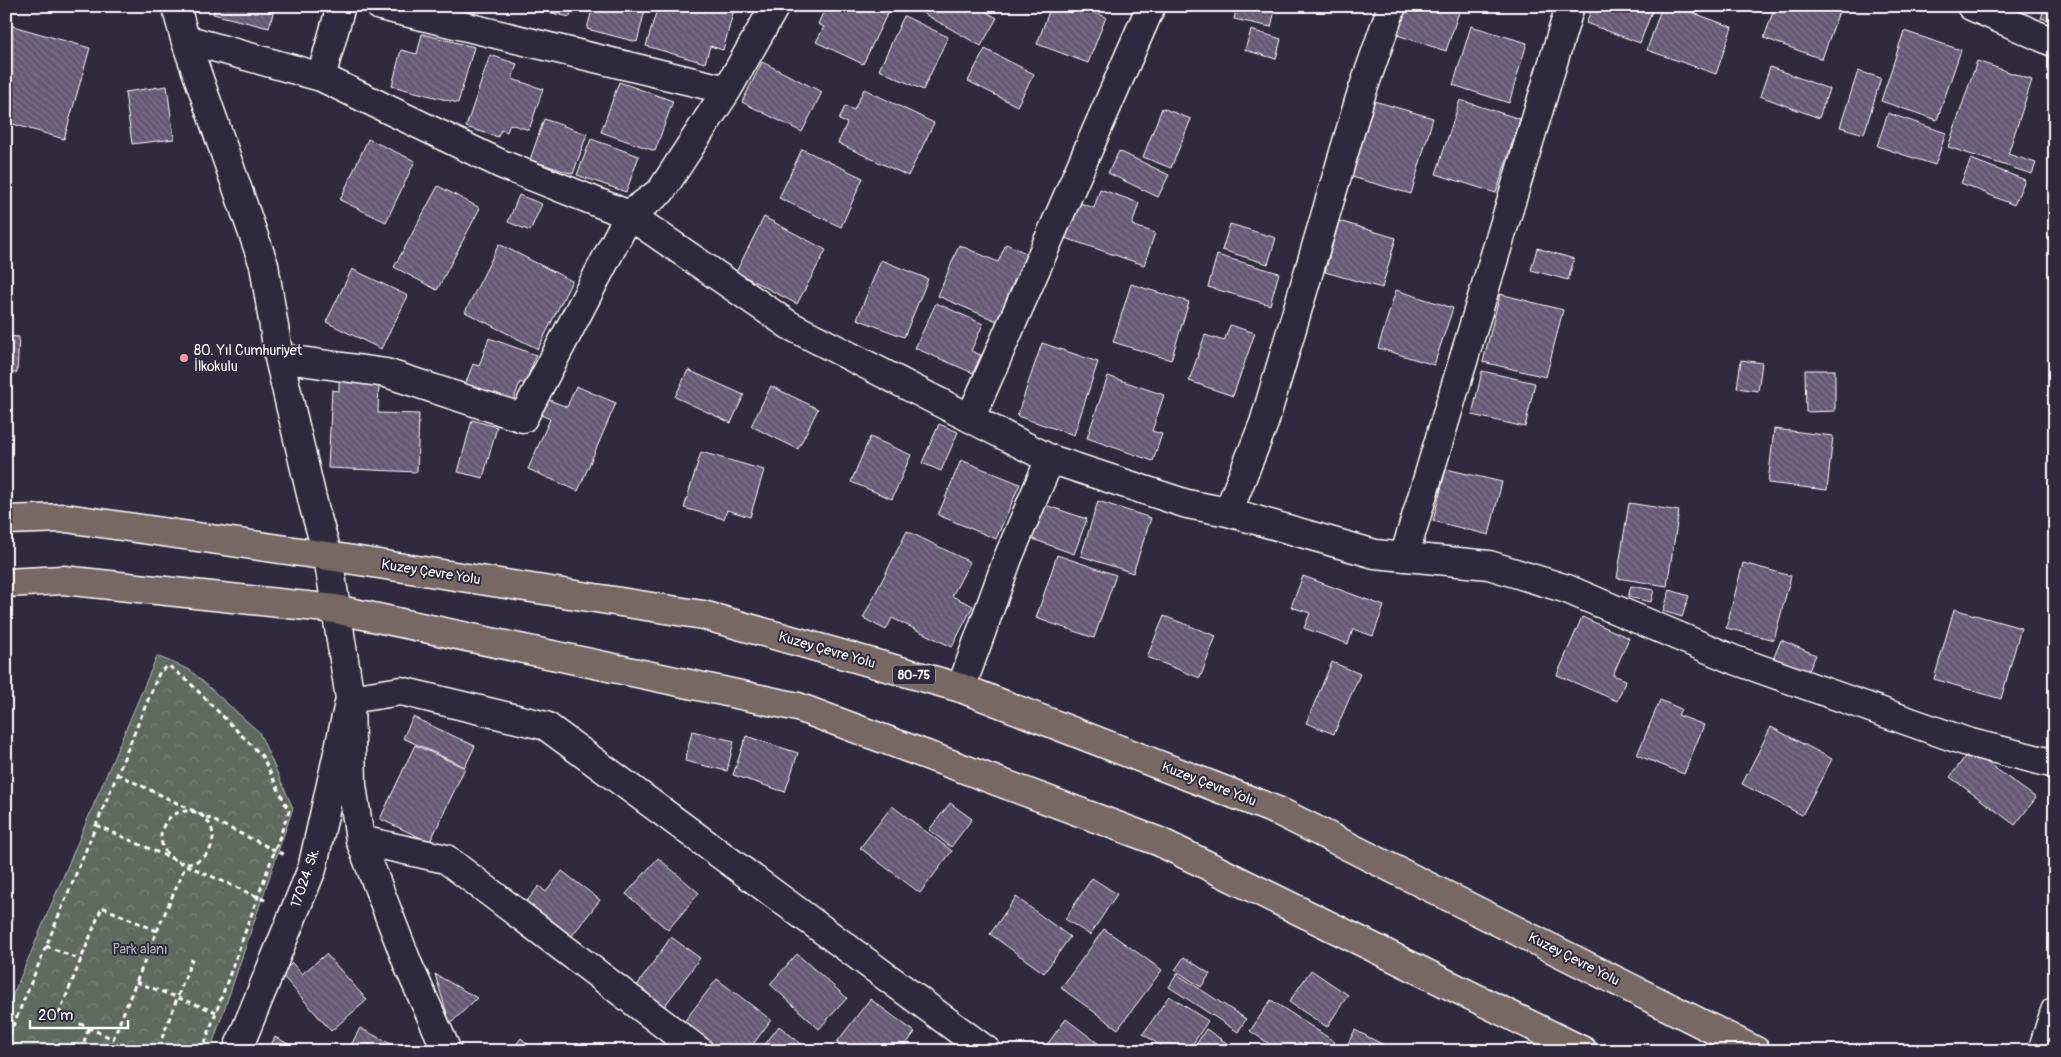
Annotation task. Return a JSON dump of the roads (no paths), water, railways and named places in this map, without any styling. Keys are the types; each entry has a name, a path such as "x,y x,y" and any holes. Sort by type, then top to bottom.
{"highway":[{"name":"Kuzey Çevre Yolu","path":"6,520 66,518 328,556 703,615 961,688 1280,812 1756,1051"},
{"path":"6,583 63,580 335,609 798,707 1160,842 1583,1051"}],"street":[{"path":"176,6 185,39 264,265 279,358 314,507 328,556 350,699 352,785 360,840 409,967 446,1050"},
{"path":"321,76 341,6"},
{"path":"380,6 726,90"},
{"path":"279,358 386,373 523,418 629,216 661,191 726,90 775,6"},
{"path":"971,417 1151,6"},
{"path":"1228,512 1264,423 1360,98 1392,6"},
{"path":"1404,557 1570,6"},
{"path":"1971,6 2055,43"},
{"path":"185,39 321,76 501,164 629,216 789,325 1050,459 1187,504 1228,512 1376,554 1489,565 1568,589 1732,659 1967,742 2055,764"},
{"path":"961,688 1008,558 1050,459"},
{"path":"350,699 400,691 546,726 987,1051"},
{"name":"17024. Sk.","path":"237,1051 312,869 350,699"},
{"path":"360,840 446,859 699,1051"},
{"path":"2042,1051 2055,1011"}],"place":[{"name":"80. Yıl Cumhuriyet İlkokulu","path":"184,358"}],"park label":[{"name":"Park alanı","path":"140,949"}]}
